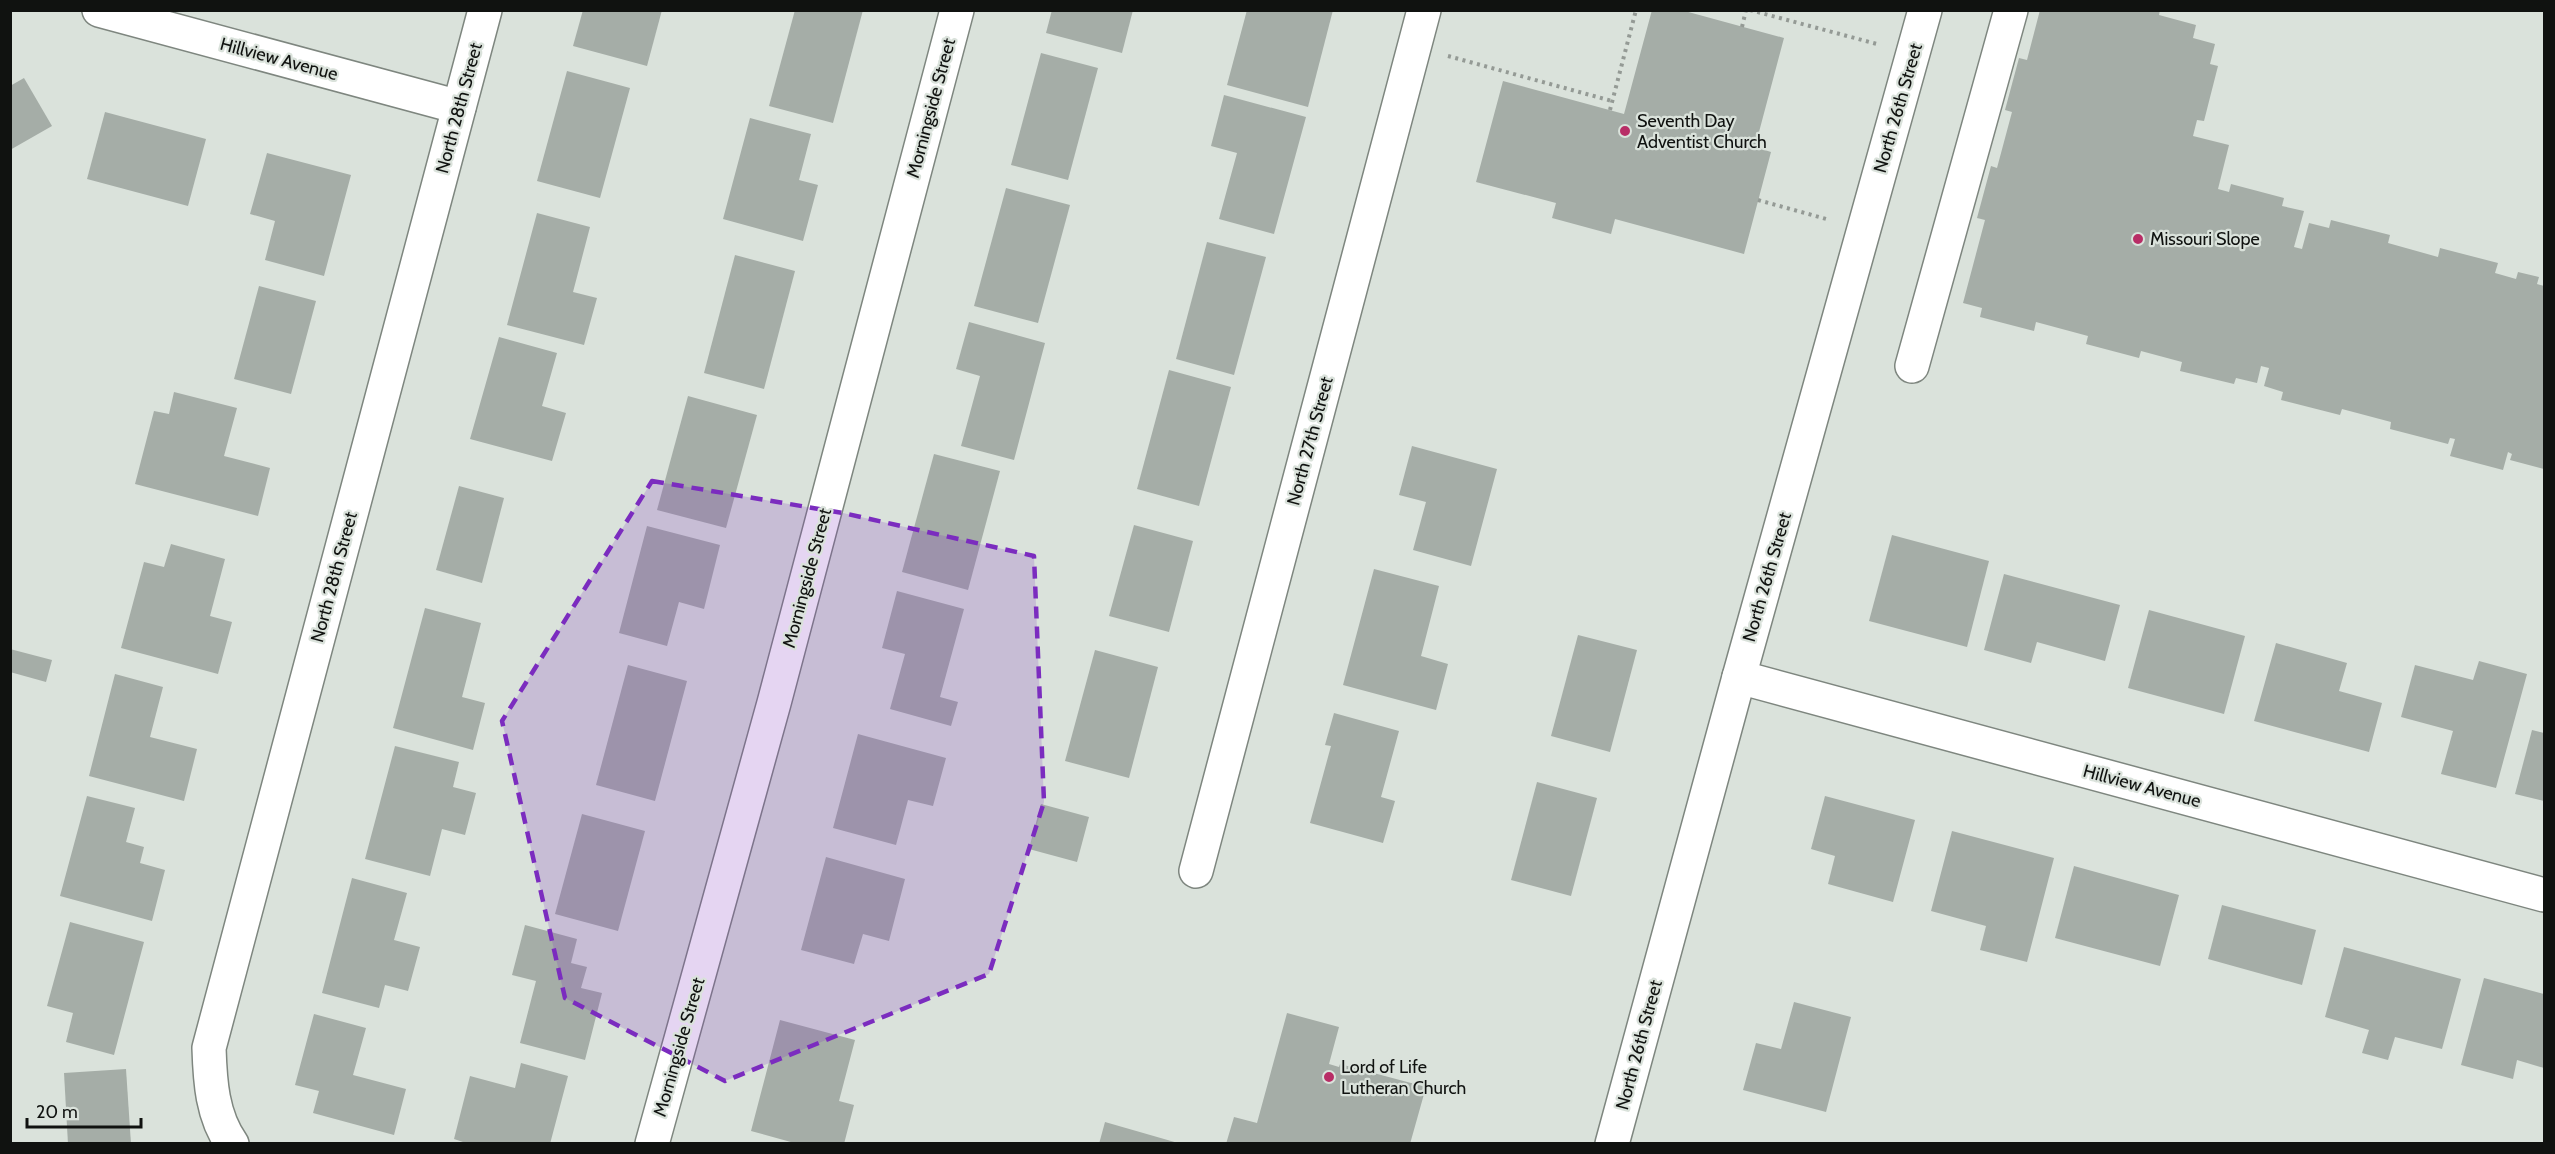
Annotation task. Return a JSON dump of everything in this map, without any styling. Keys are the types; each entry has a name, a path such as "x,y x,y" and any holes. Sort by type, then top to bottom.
{"street":[{"name":"Hillview Avenue","path":"99,10 459,107"},
{"name":"North 28th Street","path":"232,1143 226,1135 215,1106 210,1077 209,1048 485,10"},
{"name":"Morningside Street","path":"652,1143 774,703 957,10"},
{"name":"North 27th Street","path":"1196,871 1424,10"},
{"name":"North 26th Street","path":"1612,1143 1925,10"},
{"path":"1912,366 2011,10"},
{"name":"Hillview Avenue","path":"1739,677 2544,895"}],"path":[{"path":"1610,110 1636,10"},
{"path":"1742,27 1748,10 1913,54"},
{"path":"1414,47 1612,101"},
{"path":"1758,200 1864,229"}],"highlighted area":[{"path":"652,481 843,513 1034,556 1044,802 989,974 725,1081 565,998 502,721"}],"building":[{"path":"583,10 662,10 647,66 573,46"},
{"path":"795,10 863,10 833,123 769,106"},
{"path":"1052,10 1133,10 1122,53 1046,33"},
{"path":"1247,10 1333,10 1308,107 1227,85"},
{"name":"Seventh Day Adventist Church","path":"1652,10 1681,10 1784,38 1755,147 1771,152 1744,254 1615,219 1611,234 1552,218 1556,203 1476,182 1503,81 1624,114"},
{"name":"Missouri Slope","path":"2040,10 2160,10 2159,15 2196,25 2193,38 2215,44 2210,64 2218,66 2204,121 2197,120 2193,136 2229,145 2218,189 2229,192 2231,184 2284,198 2282,206 2304,211 2294,247 2302,249 2309,223 2329,228 2331,220 2390,235 2388,243 2438,257 2440,248 2498,263 2495,273 2516,279 2518,272 2539,277 2537,284 2544,286 2544,469 2510,460 2512,454 2508,452 2503,470 2450,456 2455,439 2450,438 2448,444 2390,429 2391,422 2342,409 2340,415 2281,400 2283,392 2264,386 2269,368 2261,366 2257,383 2236,378 2234,384 2180,371 2182,362 2141,351 2139,358 2086,344 2088,336 2036,322 2034,331 1980,317 1982,308 1963,303 1985,220 1977,218 1991,166 1997,168 2012,112 2005,110 2019,58 2027,60"},
{"path":"1041,53 1098,68 1068,180 1011,165"},
{"path":"567,71 630,88 600,198 537,181"},
{"path":"24,78 52,126 10,150 10,86"},
{"path":"1224,95 1306,117 1274,234 1219,219 1237,153 1211,146"},
{"path":"105,112 206,139 188,206 87,179"},
{"path":"750,118 811,134 799,180 818,185 803,241 723,219"},
{"path":"267,153 351,175 324,276 265,260 275,221 250,214"},
{"path":"1006,188 1070,205 1038,323 974,306"},
{"path":"537,213 590,227 573,292 597,298 584,345 507,325"},
{"path":"1207,242 1266,257 1234,375 1176,359"},
{"path":"735,255 795,271 764,389 704,373"},
{"path":"259,286 316,301 291,394 234,379"},
{"path":"969,322 1045,343 1014,460 961,446 980,376 956,369"},
{"path":"499,337 557,353 542,406 566,413 552,461 470,439"},
{"path":"1169,370 1231,387 1199,506 1137,489"},
{"path":"174,392 237,408 224,456 270,468 258,516 135,484 154,411 169,414"},
{"path":"688,396 757,415 726,528 657,510"},
{"path":"1412,446 1497,469 1471,566 1413,550 1426,502 1399,495"},
{"path":"934,454 1000,471 968,590 902,572"},
{"path":"459,486 504,498 482,583 436,570"},
{"path":"1134,525 1193,541 1169,632 1109,616"},
{"path":"647,526 720,545 704,609 679,602 667,646 619,633"},
{"path":"1892,535 1989,561 1967,647 1869,621"},
{"path":"171,544 225,559 210,616 232,622 218,674 121,648 144,562 164,567"},
{"path":"1374,569 1439,586 1421,656 1448,664 1436,710 1343,685"},
{"path":"2004,574 2120,605 2105,661 2037,642 2031,663 1984,650"},
{"path":"897,591 964,609 940,697 958,702 951,726 890,709 905,654 882,648"},
{"path":"425,608 481,623 462,697 485,703 473,750 393,728"},
{"path":"2149,610 2245,636 2224,714 2128,688"},
{"path":"1578,635 1637,650 1610,752 1551,736"},
{"path":"2276,643 2347,663 2339,691 2382,703 2369,752 2254,721"},
{"path":"10,649 52,660 46,682 10,672"},
{"path":"1095,650 1158,667 1129,778 1065,761"},
{"path":"2479,661 2527,674 2496,788 2441,774 2453,731 2401,717 2415,665 2473,680"},
{"path":"628,665 687,681 655,801 596,785"},
{"path":"115,674 163,687 150,737 197,749 184,801 89,776"},
{"path":"1334,713 1399,731 1381,797 1395,801 1383,843 1310,823 1331,746 1325,745"},
{"path":"2532,730 2544,733 2544,801 2515,794"},
{"path":"858,734 946,758 933,806 908,800 896,845 833,828"},
{"path":"395,746 459,762 453,787 476,793 465,835 442,829 430,876 365,859"},
{"path":"1537,782 1597,798 1571,896 1511,880"},
{"path":"87,796 135,808 126,842 144,847 140,863 165,870 152,921 60,896"},
{"path":"1825,796 1915,820 1893,902 1828,884 1835,856 1811,849"},
{"path":"1041,804 1089,817 1077,862 1029,849"},
{"path":"582,814 645,831 618,931 555,914"},
{"path":"1952,831 2054,858 2027,962 1980,950 1986,926 1931,911"},
{"path":"826,857 905,879 889,941 863,934 854,964 801,950"},
{"path":"2074,866 2179,895 2160,966 2055,938"},
{"path":"352,878 407,893 394,940 420,947 408,991 385,985 379,1008 322,993"},
{"path":"2222,905 2316,930 2302,985 2208,959"},
{"path":"70,922 144,942 114,1055 66,1042 73,1013 47,1006"},
{"path":"525,925 577,939 571,963 587,967 581,988 602,993 585,1060 520,1043 536,981 512,975"},
{"path":"2344,947 2461,979 2442,1049 2395,1037 2388,1060 2362,1053 2369,1030 2325,1017"},
{"path":"2484,978 2544,994 2544,1068 2517,1060 2513,1079 2461,1065"},
{"path":"1794,1002 1851,1017 1826,1112 1743,1090 1756,1043 1781,1049"},
{"name":"Lord of Life Lutheran Church","path":"1287,1013 1339,1027 1329,1064 1339,1067 1340,1064 1426,1087 1410,1144 1226,1144 1234,1117 1257,1123"},
{"path":"314,1014 366,1028 353,1075 406,1089 394,1135 313,1113 319,1091 295,1085"},
{"path":"780,1020 855,1040 839,1101 854,1105 844,1144 798,1144 751,1131"},
{"path":"521,1063 568,1076 550,1144 469,1144 454,1139 470,1076 515,1088"},
{"path":"126,1069 131,1144 68,1144 64,1073"},
{"path":"1105,1122 1178,1143 1178,1144 1099,1144"}],"place":[{"name":"Seventh Day Adventist Church","path":"1625,131"},
{"name":"Missouri Slope","path":"2138,239"},
{"name":"Lord of Life Lutheran Church","path":"1329,1077"}]}
